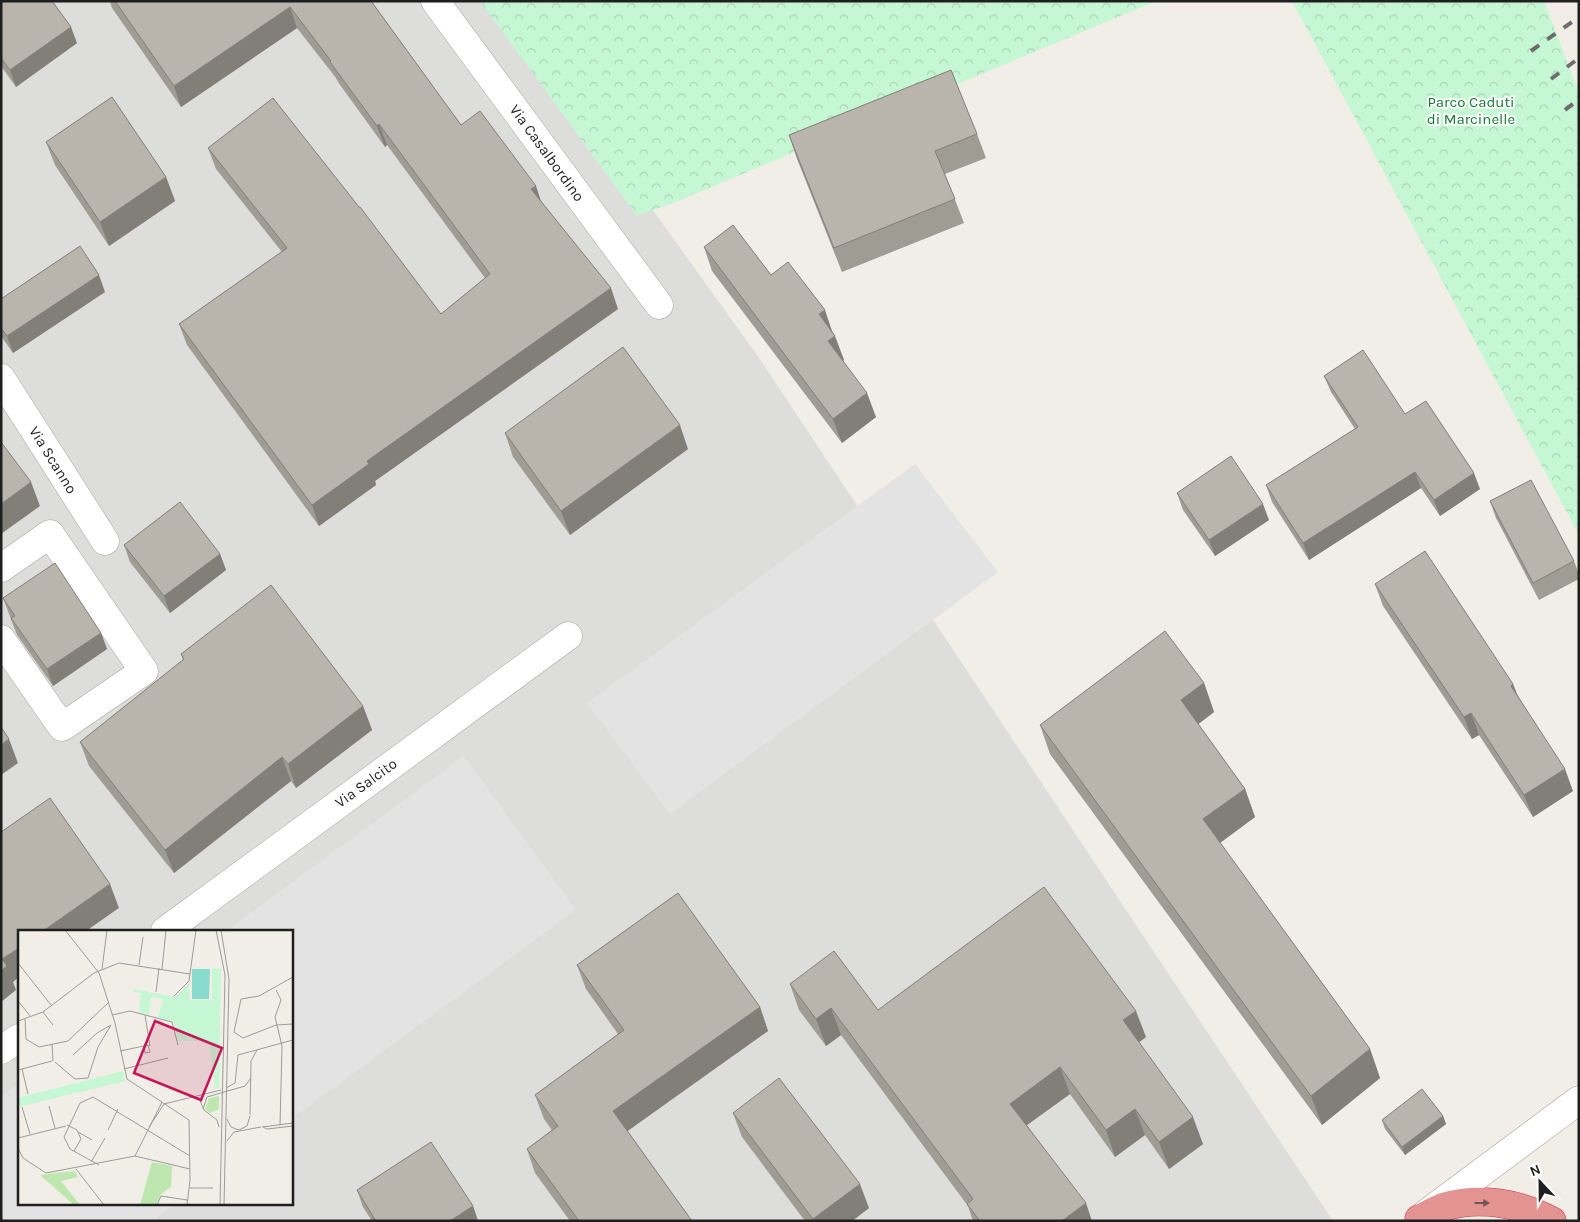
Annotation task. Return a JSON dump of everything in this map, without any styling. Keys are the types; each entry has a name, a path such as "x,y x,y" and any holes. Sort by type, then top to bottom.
{"highway":[{"path":"1417,1220 1443,1207 1481,1202 1521,1207 1552,1221"}],"street":[{"name":"Via Casalbordino","path":"435,1 658,305"},
{"name":"Via Scanno","path":"1,378 105,541"},
{"path":"1,568 50,534 144,672 62,727 1,639"},
{"name":"Via Salcito","path":"166,930 568,636"},
{"path":"1,1050 18,1039"},
{"path":"1417,1220 1579,1100"}],"shaded area":[{"path":"1,1 503,1 759,358 1333,1221 1,1221"},
{"path":"915,464 998,572 670,814 587,703"},
{"path":"464,756 576,910 292,1118 292,930 227,930"},
{"path":"18,1084 18,1204 176,1204 153,1221 1,1221 1,1096"}],"green space":[{"path":"480,1 1156,1 678,201 637,216"},
{"name":"Parco Caduti di Marcinelle","path":"1292,1 1544,1 1579,93 1579,535"}],"building":[{"path":"1,1 52,1 71,27 10,70 1,58"},
{"path":"115,1 371,1 461,125 480,111 536,186 531,189 611,288 367,461 369,464 312,505 179,324 287,248 208,148 273,98 360,207 441,314 490,274 379,124 377,126 290,7 174,86"},
{"path":"951,70 977,134 935,151 955,199 834,248 789,135"},
{"path":"112,97 166,177 100,222 46,142"},
{"path":"733,225 771,275 788,262 825,310 819,314 835,336 828,341 867,393 833,419 704,247"},
{"path":"80,246 99,275 7,336 1,328 1,299"},
{"path":"623,347 680,425 561,511 505,433"},
{"path":"1363,350 1405,414 1426,401 1474,473 1434,500 1415,472 1303,543 1266,485 1358,427 1324,376"},
{"path":"1,442 31,482 1,504"},
{"path":"1231,456 1263,504 1209,540 1177,493"},
{"path":"1531,480 1574,561 1533,583 1490,501"},
{"path":"180,502 220,554 164,596 124,545"},
{"path":"1425,551 1513,684 1511,686 1565,769 1524,795 1471,713 1464,717 1375,584"},
{"path":"55,563 101,633 47,669 11,618 15,616 3,598"},
{"path":"271,585 363,706 288,764 282,757 165,850 80,742 184,659 181,654"},
{"path":"1165,631 1204,683 1181,700 1245,789 1203,819 1370,1049 1311,1096 1040,725"},
{"path":"1,727 9,739 1,745"},
{"path":"50,798 110,884 44,930 18,930 18,949 2,959 7,966 1,971 1,832"},
{"path":"1044,887 1136,1011 1123,1020 1193,1117 1159,1142 1135,1109 1106,1130 1060,1067 1010,1104 1086,1203 1062,1221 980,1221 967,1204 973,1199 831,1008 816,1019 790,984 834,951 878,1010"},
{"path":"678,893 760,1007 613,1111 692,1221 579,1221 527,1149 558,1126 535,1095 624,1030 577,965"},
{"path":"779,1078 860,1184 813,1219 733,1113"},
{"path":"1422,1089 1443,1116 1402,1147 1382,1120"},
{"path":"431,1142 473,1206 450,1221 376,1221 357,1190"}],"railway":[{"path":"1531,51 1579,17"},
{"path":"1551,79 1579,58"},
{"path":"1565,110 1579,99"}]}
